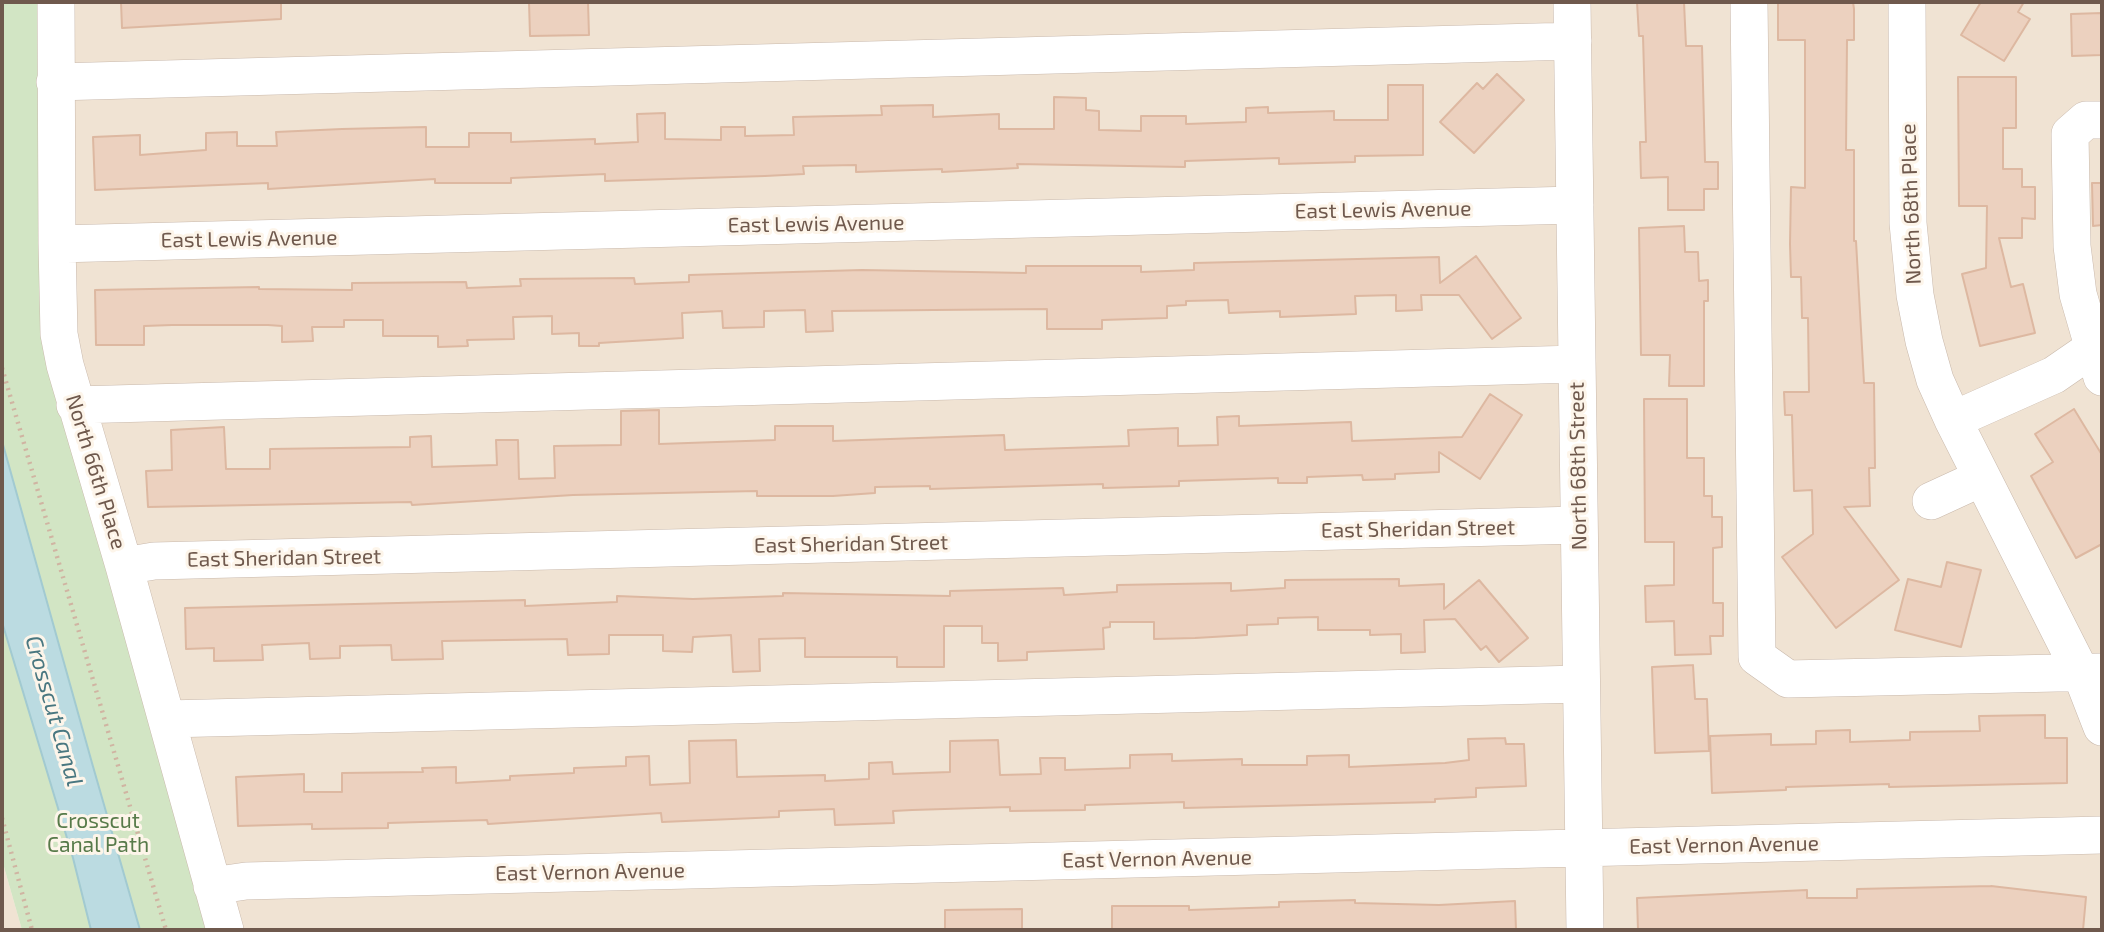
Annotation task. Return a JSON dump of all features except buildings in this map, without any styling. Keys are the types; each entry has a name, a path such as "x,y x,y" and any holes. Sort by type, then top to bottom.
{"street":[{"name":"North 66th Place","path":"56,2 59,334 75,405 124,566 225,930"},
{"name":"North 68th Street","path":"1572,2 1585,930"},
{"path":"1749,2 1757,657 1788,680 2092,672"},
{"name":"North 68th Place","path":"1907,2 1910,258 1924,341 1935,380 1981,478 2092,672 2102,727"},
{"path":"55,82 1573,41"},
{"path":"1953,420 2100,356 2078,294 2072,246 2070,134 2086,120 2102,120"},
{"name":"East Lewis Avenue","path":"57,244 1575,205"},
{"path":"75,405 1577,364"},
{"path":"1931,501 1981,478"},
{"name":"East Sheridan Street","path":"124,566 154,561 1579,525"},
{"path":"167,719 1581,684"},
{"name":"East Vernon Avenue","path":"212,886 246,881 2102,835"}],"path":[{"path":"2,368 166,930"},
{"path":"2,818 33,930"}],"shaded area":[{"path":"68,2 2102,2 2102,930 239,930 66,316"},
{"path":"2,860 22,930 2,930"}],"green space":[{"name":"Crosscut Canal Path","path":"2,2 56,2 59,334 225,930 22,930 2,860"}],"water":[{"name":"Crosscut Canal","path":"2,441 140,930 91,930 73,858 2,622"}]}
